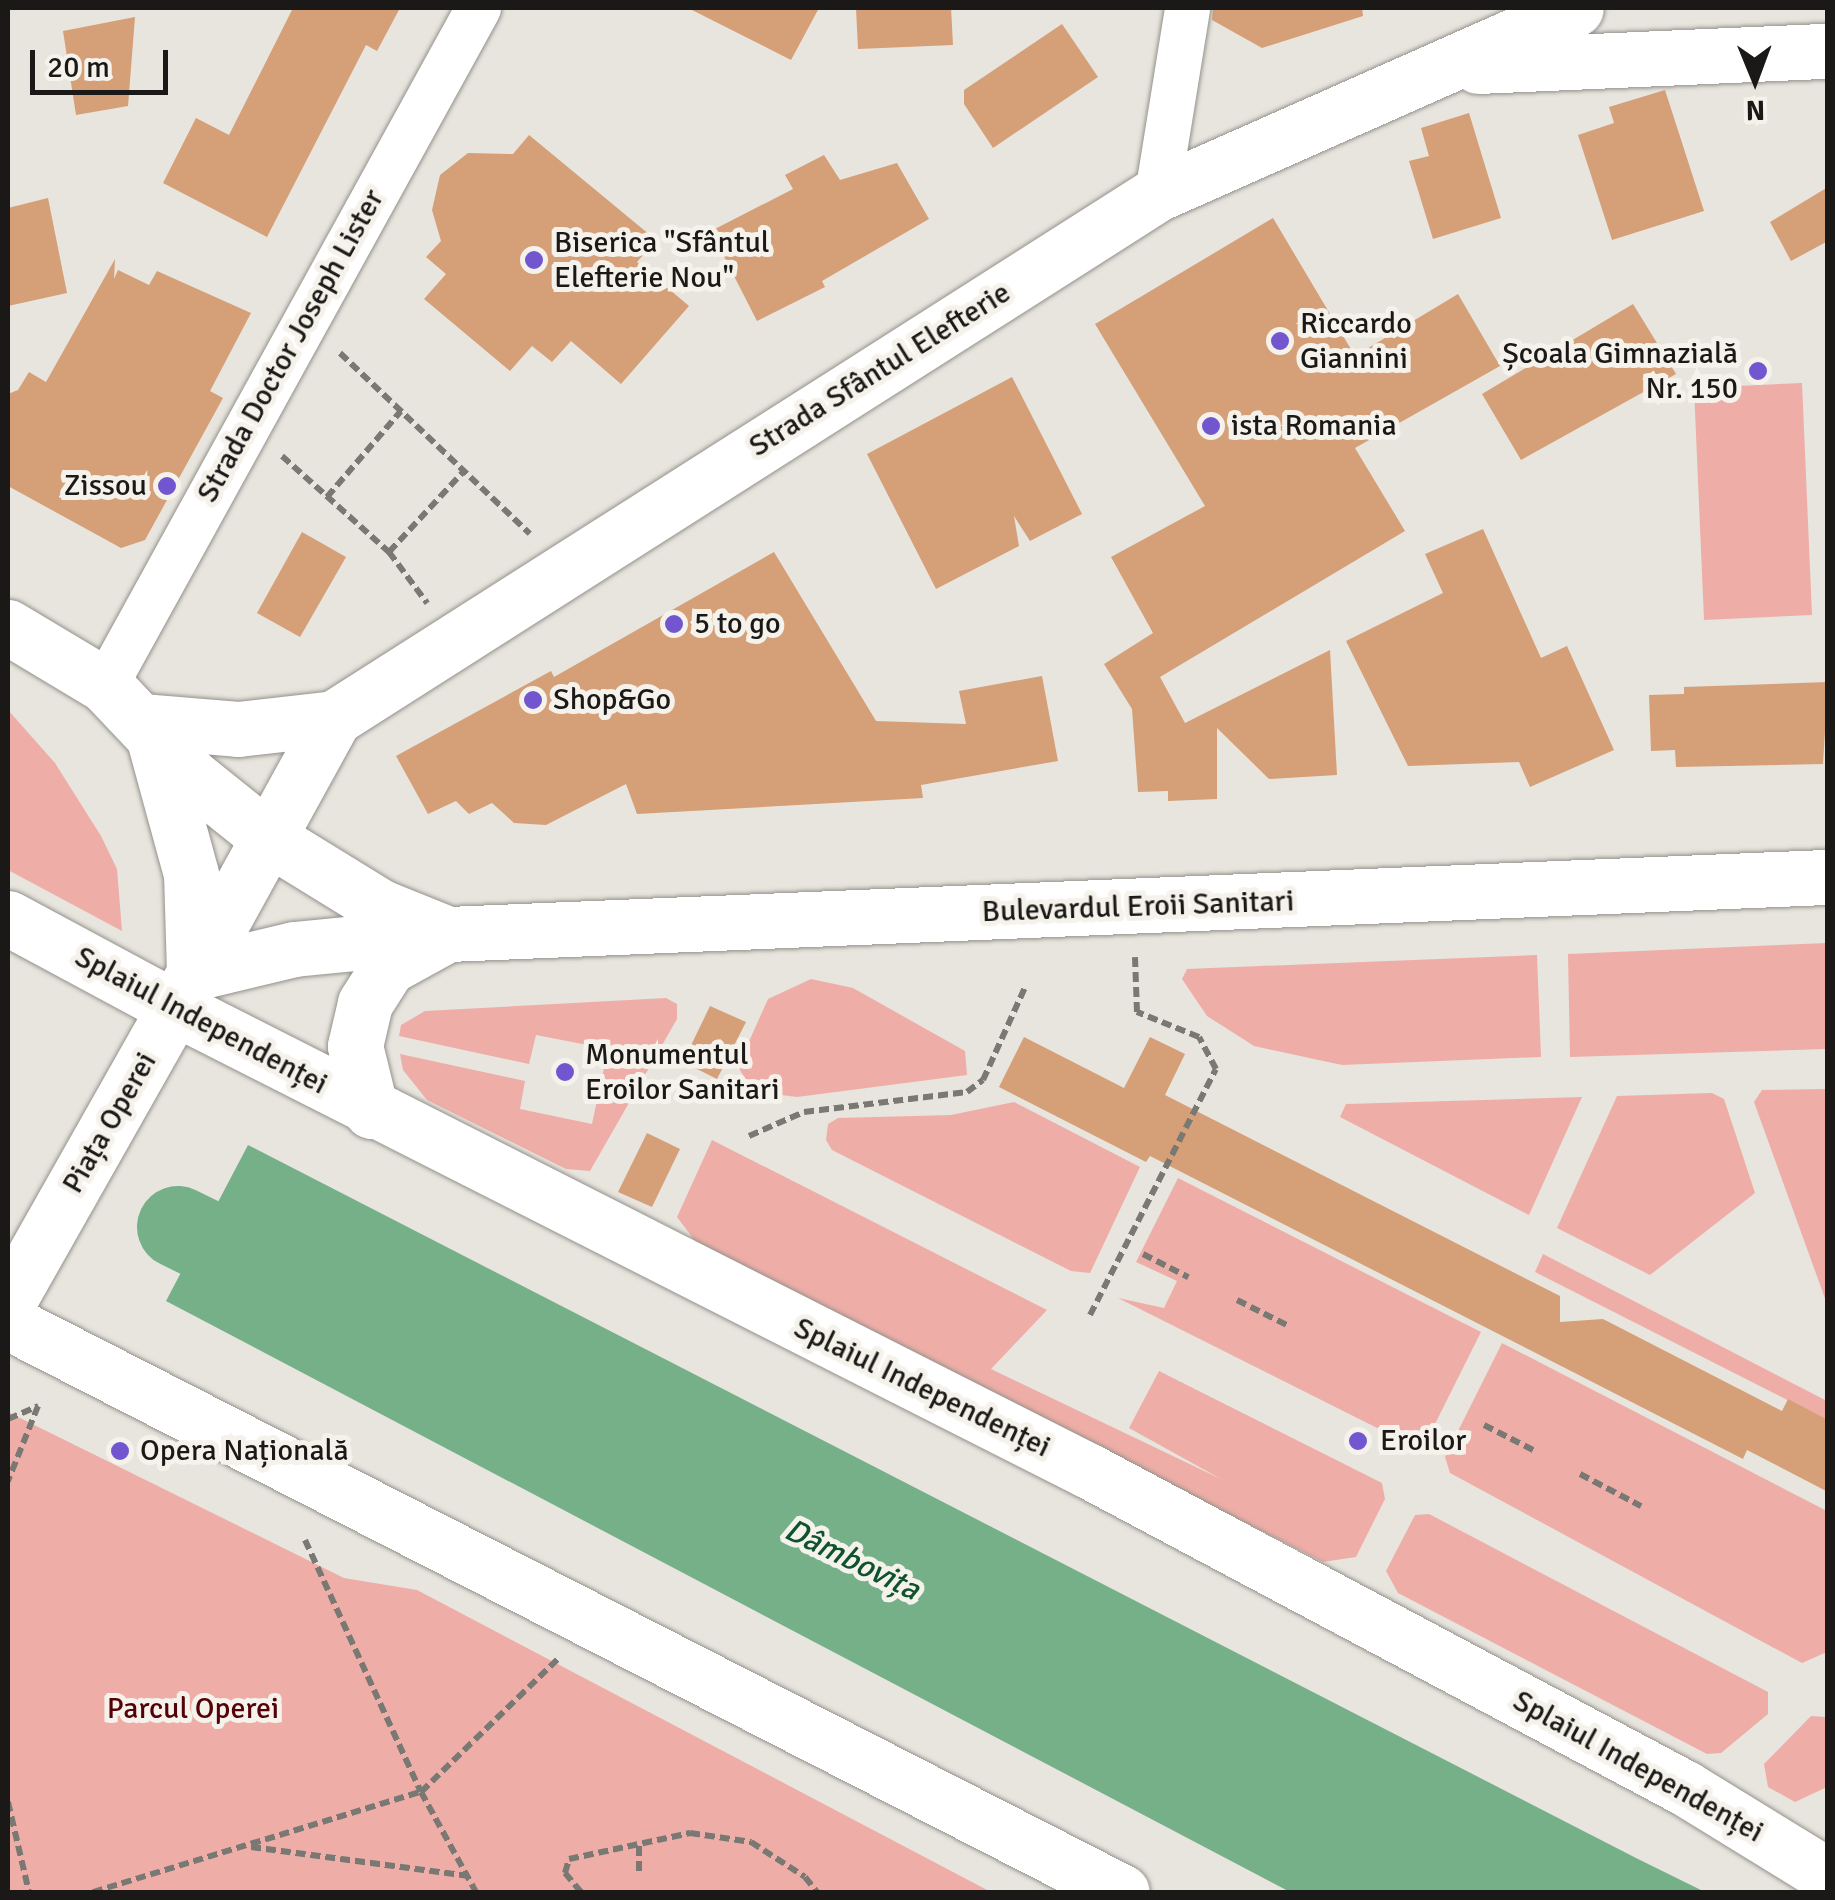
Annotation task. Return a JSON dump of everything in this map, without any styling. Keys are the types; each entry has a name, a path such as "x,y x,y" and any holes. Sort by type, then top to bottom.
{"main road":[{"name":"Strada Sfântul Elefterie","path":"133,715 238,729 334,718 1157,194 1576,8"},
{"name":"Strada Sfântul Elefterie","path":"1450,67 1828,51"},
{"name":"Bulevardul Eroii Sanitari","path":"8,627 133,715 266,837 382,907 448,934"},
{"path":"133,715 186,844 185,990"},
{"name":"Strada Sfântul Elefterie","path":"266,837 334,718"},
{"name":"Piața Operei","path":"8,1302 185,990 266,837"},
{"name":"Bulevardul Eroii Sanitari","path":"185,990 294,949 448,934 1828,877"},
{"name":"Splaiul Independenței","path":"8,918 185,990 371,1111 1089,1470 1668,1778 1828,1876"},
{"path":"371,1111 355,1046 365,1003 388,967 448,934"},
{"path":"8,1322 1122,1892"}],"street":[{"name":"Strada Doctor Joseph Lister","path":"133,715 245,428 478,8"},
{"path":"1157,194 1186,8"}],"path":[{"path":"306,320 567,569"},
{"path":"327,496 401,411"},
{"path":"245,428 389,552 456,639"},
{"path":"389,552 464,471"},
{"path":"1090,1315 1216,1069 1199,1038 1137,1012 1132,907"},
{"path":"749,1136 804,1112 968,1092 983,1080 1026,985"},
{"path":"1142,1254 1188,1276"},
{"path":"1236,1300 1287,1325"},
{"path":"8,1419 38,1406 8,1481"},
{"path":"1484,1424 1537,1452"},
{"path":"1580,1474 1641,1506"},
{"path":"305,1540 421,1792 476,1892"},
{"path":"93,1892 421,1792 560,1657"},
{"path":"8,1802 28,1892"},
{"path":"581,1892 564,1872 569,1859 690,1833 750,1842 805,1877 817,1892"},
{"path":"246,1846 468,1876"},
{"path":"639,1846 639,1871"}],"green space":[{"path":"1802,383 1812,615 1704,620 1694,388"},
{"path":"8,710 55,763 101,836 117,869 122,931 8,870"},
{"path":"1827,943 1827,1049 1570,1057 1568,954"},
{"path":"1537,955 1541,1057 1342,1065 1254,1046 1207,1016 1182,979 1187,969"},
{"path":"811,979 853,988 965,1051 967,1075 797,1097 751,1091 738,1066 768,999"},
{"path":"666,998 677,1004 677,1019 590,1171 566,1169 427,1100 403,1070 400,1054 525,1081 520,1109 592,1124 608,1049 536,1035 529,1064 399,1036 401,1025 425,1011"},
{"path":"1828,1089 1827,1304 1754,1102 1762,1090"},
{"path":"1712,1093 1724,1099 1755,1193 1650,1275 1557,1228 1617,1096"},
{"path":"1582,1097 1529,1215 1340,1117 1346,1104"},
{"path":"1014,1102 1140,1167 1090,1273 1071,1271 832,1150 826,1140 828,1124 838,1118 951,1115"},
{"path":"712,1140 1047,1310 991,1369 1221,1479 1129,1428 1159,1371 1382,1483 1385,1499 1356,1557 1323,1562 698,1245 677,1217"},
{"path":"1178,1178 1481,1332 1426,1442 1403,1441 1118,1298 1164,1308 1177,1281 1136,1262"},
{"path":"1543,1254 1827,1401 1827,1420 1535,1272"},
{"path":"1502,1343 1825,1510 1827,1506 1827,1652 1802,1663 1450,1473 1445,1457"},
{"name":"Parcul Operei","path":"8,1412 344,1578 417,1590 991,1892 8,1892"},
{"path":"1429,1514 1768,1692 1768,1714 1721,1753 1707,1754 1398,1593 1386,1571 1415,1515"},
{"path":"1811,1716 1827,1717 1827,1787 1795,1802 1768,1787 1764,1764"}],"water":[{"path":"248,1145 1705,1892 1290,1892 166,1301"}],"building":[{"path":"293,8 400,8 377,51 366,45 267,237 163,183 196,118 229,135"},
{"path":"688,8 819,8 791,60"},
{"path":"856,8 951,8 953,45 858,49"},
{"path":"1213,8 1362,8 1363,16 1262,48 1212,20"},
{"path":"135,17 128,106 76,115 63,31"},
{"path":"1062,24 1098,77 993,148 964,104 964,90"},
{"path":"1665,90 1704,211 1612,240 1578,135 1614,123 1609,107"},
{"path":"1469,113 1501,218 1433,239 1409,161 1429,156 1421,128"},
{"name":"Biserica \"Sfântul Elefterie Nou\"","path":"529,135 656,240 637,262 689,306 621,384 571,341 552,362 532,346 510,371 424,299 446,274 426,257 441,241 432,210 440,175 468,153 513,154"},
{"path":"824,155 840,180 897,163 929,219 822,281 825,287 757,321 711,231 793,189 785,175"},
{"path":"1828,187 1828,241 1791,261 1770,222"},
{"path":"48,198 67,293 8,306 8,208"},
{"path":"1273,218 1355,356 1458,294 1500,366 1355,448 1405,531 1160,677 1185,723 1330,650 1337,775 1269,779 1217,728 1217,799 1168,801 1168,791 1138,792 1132,709 1104,664 1153,633 1111,557 1205,506 1095,324"},
{"path":"115,259 114,279 118,270 149,285 157,271 251,313 210,391 223,398 145,540 121,548 8,486 8,394 18,390 29,372 46,382"},
{"path":"1633,304 1676,374 1521,460 1482,394"},
{"path":"1012,377 1082,514 1030,541 1014,516 1019,546 936,589 867,454"},
{"path":"1483,529 1541,658 1567,646 1614,750 1530,787 1519,762 1408,766 1346,641 1443,593 1425,554"},
{"path":"302,532 346,557 300,637 257,613"},
{"path":"774,552 876,721 966,724 959,691 1042,676 1058,761 921,785 923,798 637,814 626,784 546,825 514,823 492,803 469,814 456,801 428,814 396,756 551,671 554,677"},
{"path":"1828,682 1823,764 1676,767 1675,750 1651,751 1649,695 1684,694 1684,687"},
{"path":"710,1006 746,1022 717,1079 683,1062"},
{"path":"1024,1037 1124,1088 1150,1037 1185,1054 1165,1095 1560,1296 1560,1322 1603,1319 1782,1411 1788,1399 1828,1420 1828,1492 1747,1450 1743,1459 1150,1156 1146,1162 999,1087"},
{"path":"647,1133 680,1149 652,1207 618,1192"}],"waterway":[{"name":"Dâmbovița","path":"178,1227 303,1288"}],"place":[{"name":"Biserica \"Sfântul Elefterie Nou\"","path":"534,260"},
{"name":"Riccardo Giannini","path":"1280,341"},
{"name":"Școala Gimnazială Nr. 150","path":"1758,371"},
{"name":"ista Romania","path":"1211,426"},
{"name":"Zissou","path":"167,486"},
{"name":"5 to go","path":"674,624"},
{"name":"Shop&Go","path":"533,700"},
{"name":"Monumentul Eroilor Sanitari","path":"565,1072"},
{"name":"Eroilor","path":"1358,1441"},
{"name":"Opera Națională","path":"120,1451"}]}
